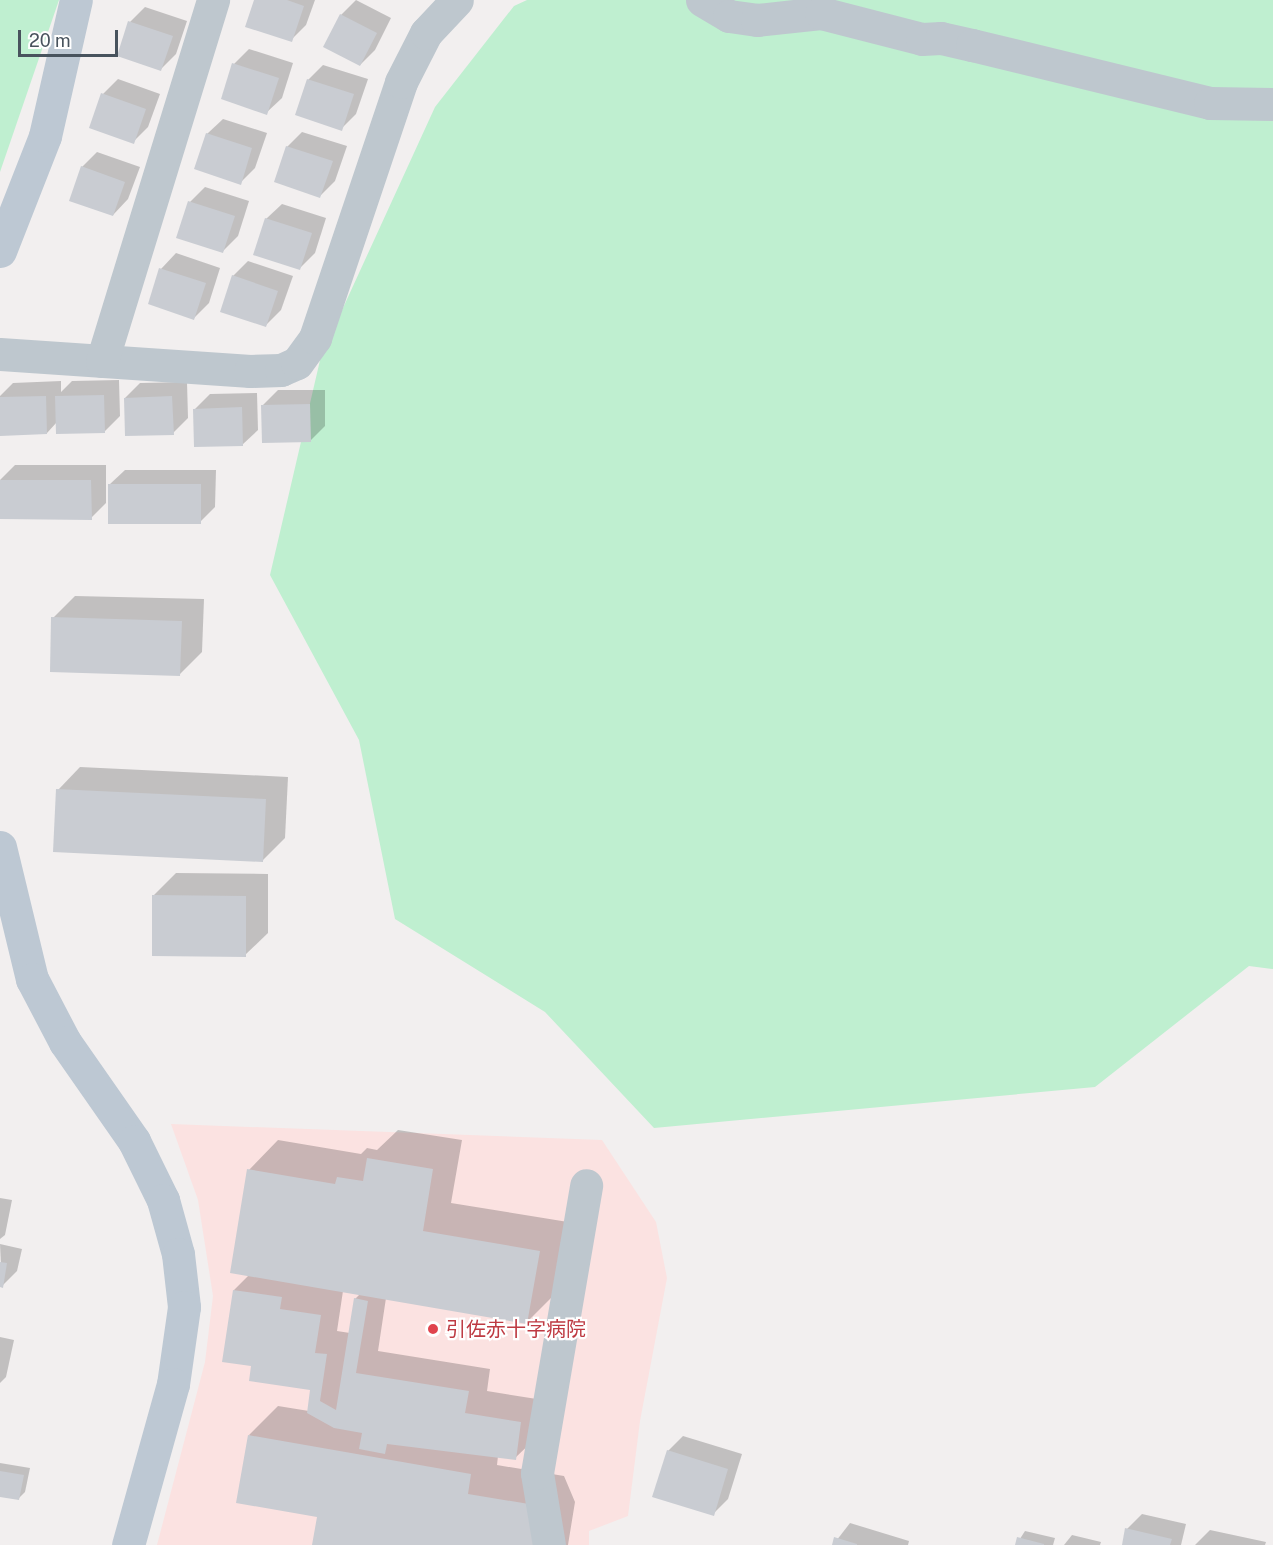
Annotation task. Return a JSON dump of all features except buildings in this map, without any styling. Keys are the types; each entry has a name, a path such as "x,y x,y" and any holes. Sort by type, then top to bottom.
{"street":[{"path":"0,251 45,136 76,0"},
{"path":"102,361 213,0"},
{"path":"0,354 250,370 281,370 297,363 315,338 401,82 426,33 457,0"},
{"path":"702,0 729,16 757,20 821,13 922,39 941,38 972,45 1210,103 1273,104"},
{"path":"0,847 32,979 66,1042 134,1141 163,1200 178,1254 184,1307 173,1384 128,1545"},
{"path":"549,1545 537,1473 586,1185"}],"shaded area":[{"name":"引佐赤十字病院","path":"171,1124 602,1140 656,1222 667,1278 640,1421 628,1516 589,1531 589,1545 157,1545 205,1362 213,1296 198,1200"}],"green space":[{"path":"0,0 59,0 0,172"},
{"path":"527,0 1273,0 1273,969 1249,966 1095,1087 654,1128 545,1012 395,919 359,740 270,575 321,356 435,107 514,6"}],"place":[{"name":"引佐赤十字病院","path":"433,1329"}]}
